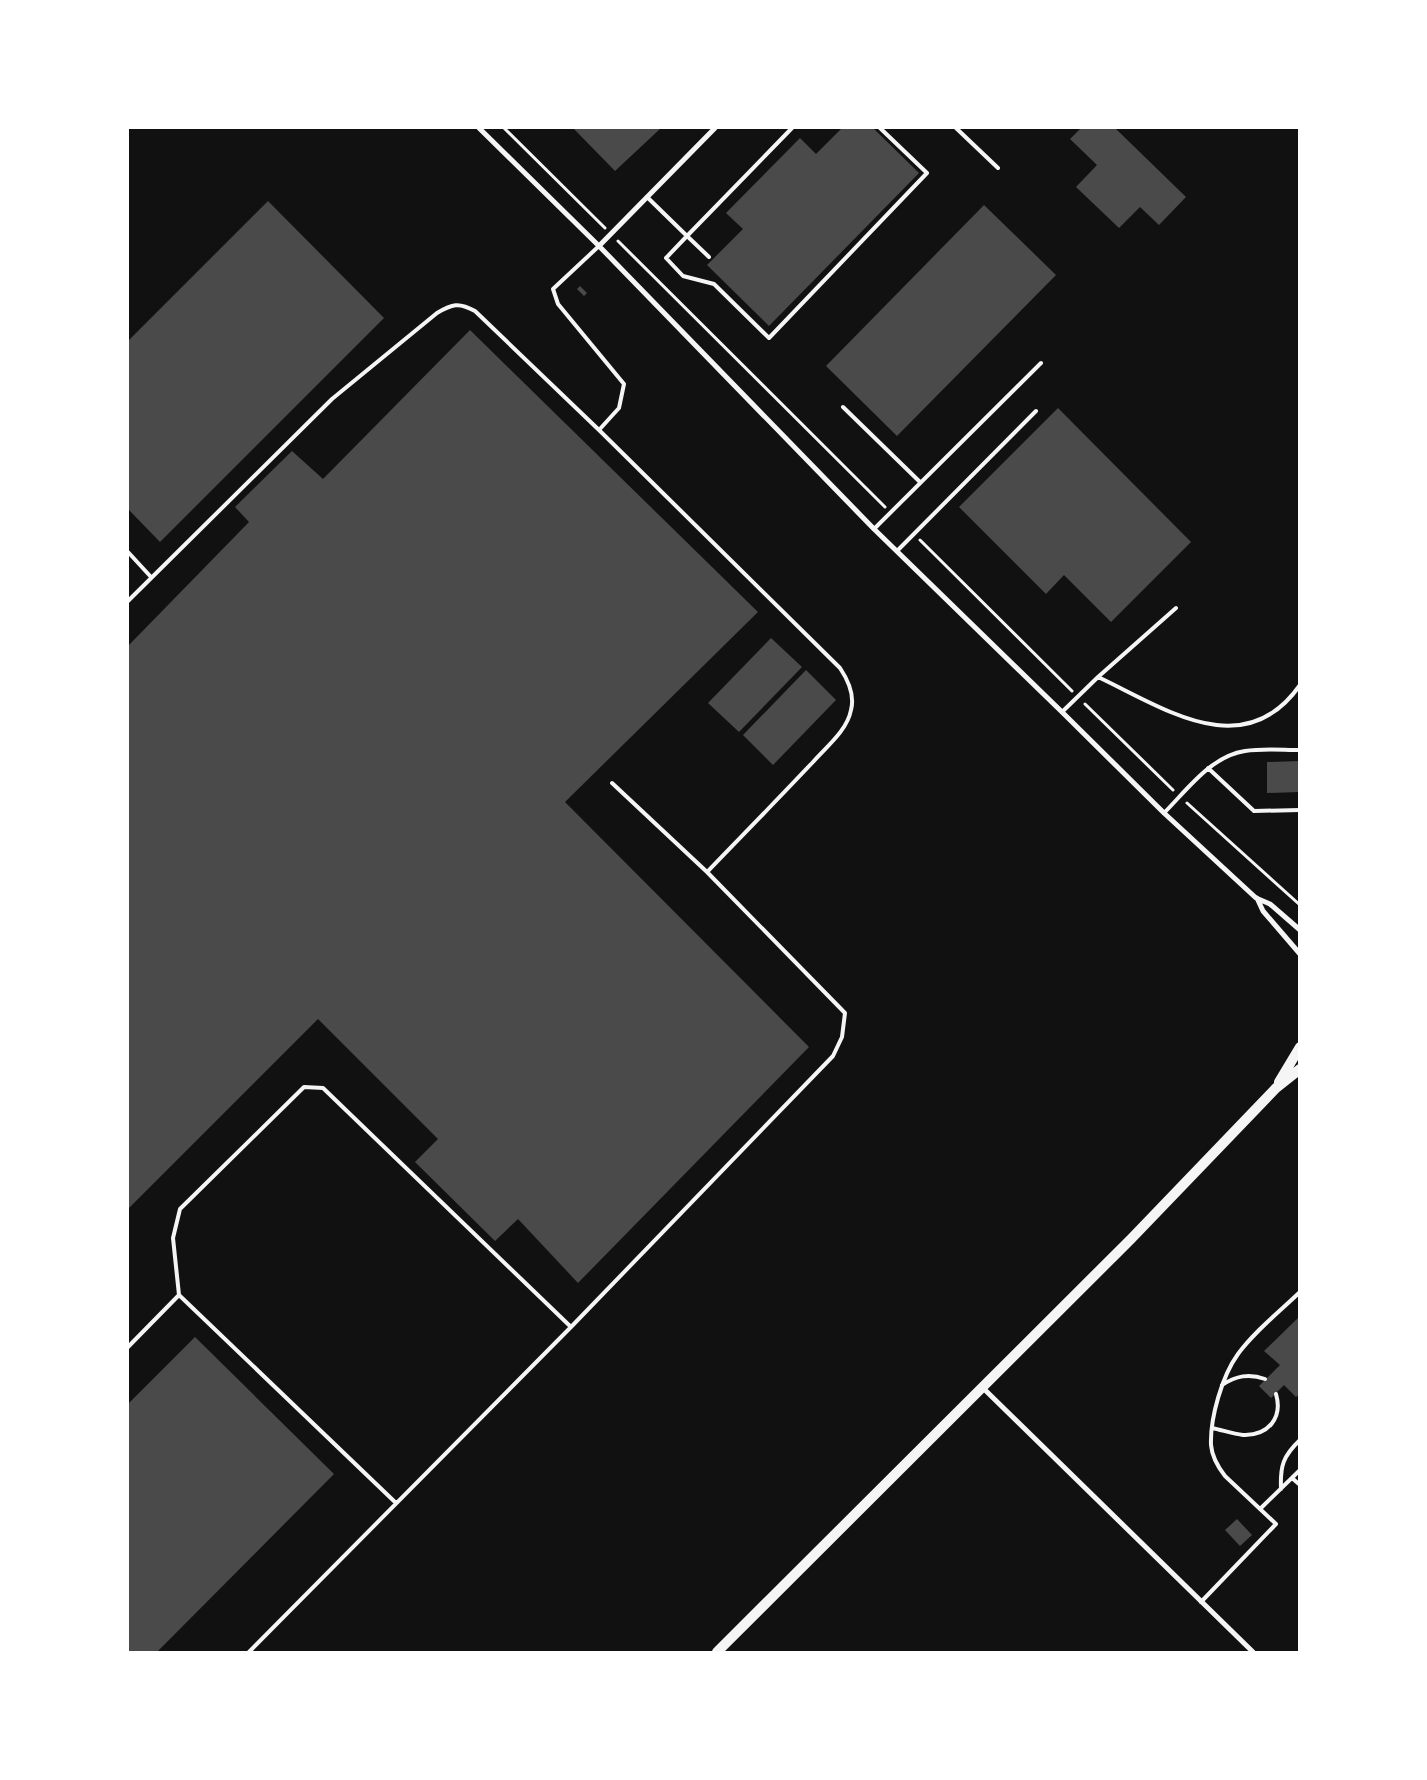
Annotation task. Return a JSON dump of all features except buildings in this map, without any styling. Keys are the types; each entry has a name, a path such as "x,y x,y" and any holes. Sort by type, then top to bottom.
{"main road":[{"path":"1276,1088 1300,1047"},
{"path":"717,1652 983,1388 1276,1088 1300,1069"}],"street":[{"path":"479,128 599,246 874,529 1164,814 1256,898 1270,904 1300,930"},
{"path":"599,246 714,128"},
{"path":"1256,898 1263,912 1300,954"},
{"path":"983,1388 1253,1652"}],"lane":[{"path":"792,128 666,258 683,276 714,284 769,338 927,174 880,128"},
{"path":"956,128 998,168"},
{"path":"647,197 709,257"},
{"path":"599,246 553,289 558,304 624,384 619,408 599,430"},
{"path":"128,601 332,399 436,313 457,304 466,306 475,311 599,430 840,668 847,679 851,689 852,710 842,730 788,790 706,872"},
{"path":"874,529 1041,363"},
{"path":"843,407 920,482"},
{"path":"897,551 1036,411"},
{"path":"128,552 152,577"},
{"path":"1062,712 1098,677 1176,608"},
{"path":"1098,677 1181,716 1209,724 1232,727 1246,725 1270,713 1293,694 1300,685"},
{"path":"1164,814 1208,768 1219,760 1243,751 1300,750"},
{"path":"1208,768 1254,811 1300,810"},
{"path":"249,1652 571,1326 833,1056 842,1037 845,1013 706,872 612,783"},
{"path":"396,1503 179,1295 173,1238 180,1209 304,1088 323,1088 571,1326"},
{"path":"1201,1602 1276,1524 1225,1476 1218,1467 1211,1446 1212,1428 1222,1385 1237,1356 1247,1343 1300,1292"},
{"path":"128,1347 179,1295"},
{"path":"1222,1385 1240,1376 1250,1375 1265,1379"},
{"path":"1212,1428 1244,1435 1263,1431 1272,1423 1278,1413 1276,1394"},
{"path":"1281,1488 1280,1472 1284,1460 1290,1449 1300,1440"},
{"path":"1260,1509 1300,1470"},
{"path":"1292,1478 1300,1485"}]}
